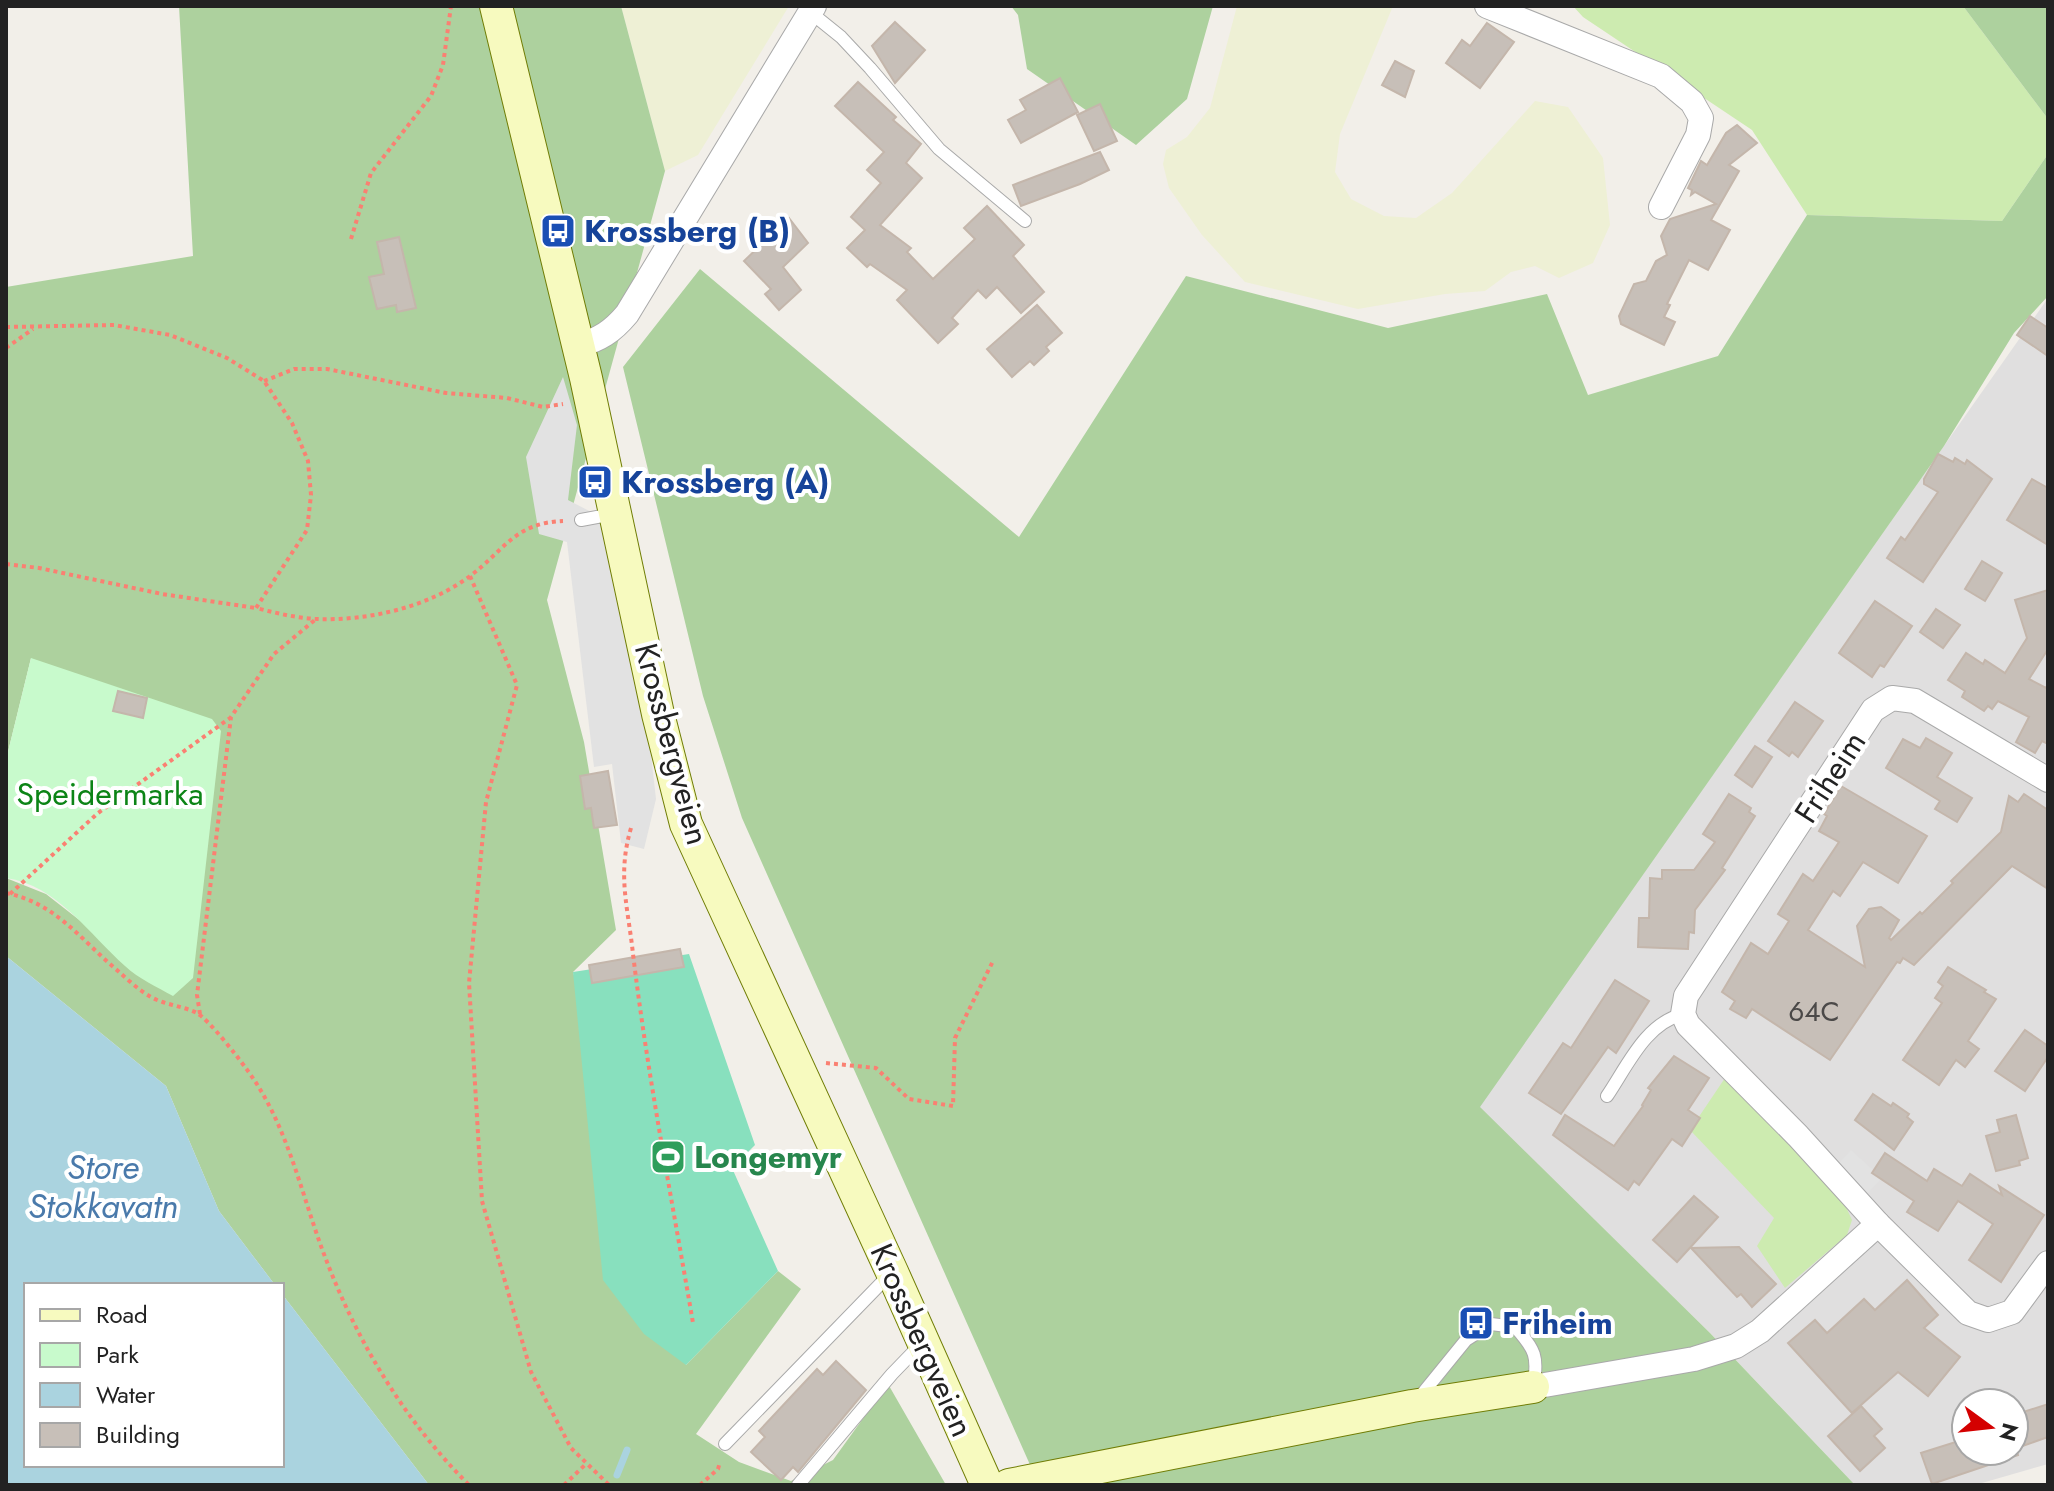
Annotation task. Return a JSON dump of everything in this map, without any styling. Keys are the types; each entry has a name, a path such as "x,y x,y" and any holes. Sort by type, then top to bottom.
{"street":[{"name":"Krossbergveien","path":"496,6 578,346 658,714 686,824 987,1485"},
{"path":"1487,6 1661,76 1692,102 1701,118 1698,135 1661,207"},
{"path":"578,346 600,339 627,314 812,9"},
{"name":"Friheim","path":"1683,1014 1686,996 1873,710 1892,698 1915,701 2048,780"},
{"path":"1683,1014 1688,1025 1798,1136 1878,1224 1968,1313 1988,1320 2012,1312 2048,1263"},
{"path":"1009,1485 1412,1406 1694,1359 1736,1346 1760,1331 1878,1224"}],"lane":[{"path":"812,9 870,68 939,149 1025,221"},
{"path":"581,520 615,514"},
{"path":"1607,1096 1657,1026 1670,1017 1683,1014"},
{"path":"725,1444 892,1272"},
{"path":"1412,1406 1466,1340 1491,1324 1515,1327 1531,1344 1538,1363 1533,1387"},
{"path":"798,1485 922,1343"}],"path":[{"path":"351,239 371,173 431,96 443,65 451,6"},
{"path":"6,327 114,325 170,335 227,358 264,381 292,423 308,461 311,495 307,530 256,608"},
{"path":"6,348 35,327"},
{"path":"264,381 294,369 327,369 446,393 507,398 543,407 570,403"},
{"path":"6,564 316,619 362,618 419,602 445,591 470,576 518,532 549,522 581,520"},
{"path":"470,576 517,685 486,802 469,983 482,1201 531,1372 571,1448 609,1485"},
{"path":"8,893 98,813 231,717 274,654 316,619"},
{"path":"200,1014 197,995 231,717"},
{"path":"631,828 623,854 623,890 638,1001 693,1323"},
{"path":"8,893 36,901 81,934 116,969 152,998 200,1014 245,1066 267,1099 299,1174 326,1262 360,1336 392,1394 469,1485"},
{"path":"831,1077 824,1063 876,1068 909,1099 953,1106 955,1038 993,961"},
{"path":"700,1485 718,1469 725,1444"},
{"path":"564,1485 587,1463"}],"shaded area":[{"path":"2048,298 2048,1464 1975,1485 1855,1485 1710,1333 1479,1107"},
{"path":"563,377 577,425 568,500 599,516 651,755 656,799 644,849 621,843 612,764 594,767 567,542 539,534 526,457"},
{"path":"1851,1150 1882,1178 1868,1193 1838,1164"}],"green space":[{"path":"179,6 621,6 665,171 547,600 584,742 616,930 573,972 686,1365 778,1271 801,1289 696,1434 739,1462 791,1481 833,1460 888,1384 946,1485 429,1485 284,1297 284,1283 273,1283 219,1211 166,1086 6,956 6,878 46,894 87,926 31,658 6,760 6,287 193,256"},
{"path":"621,6 789,6 698,155 665,171"},
{"path":"1011,6 1213,6 1187,99 1136,145 1027,69 1018,15"},
{"path":"1237,6 1393,6 1340,134 1335,172 1351,199 1384,216 1416,218 1452,193 1535,101 1568,107 1603,158 1610,225 1593,263 1559,278 1535,266 1511,272 1485,291 1445,294 1358,309 1245,282 1202,235 1169,188 1163,164 1166,150 1187,137 1210,108"},
{"path":"1573,6 1963,6 2048,119 2048,154 2002,221 1807,215 1752,130 1583,17"},
{"path":"1963,6 2048,6 2048,119"},
{"path":"2048,154 2048,296 2014,333 1944,446 1480,1107 1710,1333 1855,1485 1039,1485 742,818 703,696 623,367 700,269 1019,537 1186,276 1388,328 1547,294 1588,395 1718,356 1807,215 2002,221"},
{"name":"Speidermarka","path":"31,658 212,719 221,731 193,978 173,996 130,971 57,901 41,890 6,878 6,760"},
{"name":"Longemyr","path":"689,954 755,1145 732,1168 778,1271 686,1365 644,1334 603,1280 573,972"},
{"path":"1727,1075 1851,1203 1846,1207 1852,1220 1847,1235 1785,1288 1757,1246 1774,1218 1690,1130"}],"water":[{"name":"Store Stokkavatn","path":"6,956 166,1086 219,1211 273,1283 24,1283 24,1467 284,1467 284,1297 429,1485 6,1485"}],"building":[{"path":"895,22 925,50 895,83 872,46"},
{"path":"1487,23 1514,42 1480,88 1446,63 1462,40 1470,46"},
{"path":"1395,61 1414,71 1405,97 1382,85"},
{"path":"1060,78 1078,112 1021,143 1008,120 1026,110 1020,100"},
{"path":"858,82 896,117 893,120 921,144 906,163 922,178 880,225 911,248 907,252 933,279 975,239 964,228 987,206 1024,245 1013,256 1044,292 1021,313 997,287 986,298 978,290 952,318 958,324 938,343 897,300 907,290 870,264 867,267 847,248 865,230 851,217 881,183 867,170 884,152 835,106"},
{"path":"1100,104 1117,141 1094,151 1077,115"},
{"path":"1737,125 1757,143 1729,165 1739,171 1711,220 1730,230 1708,270 1689,260 1667,304 1670,305 1664,317 1675,322 1664,345 1621,324 1619,316 1634,284 1646,281 1656,261 1667,255 1661,236 1670,219 1716,204 1695,192 1691,195 1692,190 1688,188 1701,161 1707,165 1726,133"},
{"path":"1100,152 1109,170 1021,206 1013,185"},
{"path":"789,218 808,243 783,267 801,290 779,310 765,294 771,289 744,261"},
{"path":"399,237 416,308 397,312 396,305 377,309 369,277 384,274 377,242"},
{"path":"1037,305 1062,333 1046,347 1049,351 1034,365 1030,361 1012,377 987,349"},
{"path":"2030,316 2048,328 2048,356 2017,335"},
{"path":"1938,454 1953,462 1955,458 1965,464 1967,460 1992,479 1923,582 1887,558 1901,537 1905,540 1938,492 1924,484 1924,479"},
{"path":"2032,479 2048,488 2048,545 2007,520"},
{"path":"1982,561 2002,573 1985,601 1965,589"},
{"path":"2048,590 2048,649 2029,679 2046,688 2048,684 2048,744 2042,741 2035,753 2016,742 2029,717 1998,701 1992,709 1988,706 1984,711 1962,697 1965,691 1948,680 1966,653 1983,664 1985,660 2005,673 2027,638 2015,600"},
{"path":"1875,601 1912,626 1884,667 1880,665 1872,677 1839,653"},
{"path":"1936,609 1960,625 1943,648 1920,632"},
{"path":"118,691 147,698 143,718 113,711"},
{"path":"1795,702 1823,721 1798,757 1792,752 1789,756 1768,741"},
{"path":"1926,738 1952,753 1937,777 1972,798 1957,822 1935,809 1940,801 1886,768 1903,739 1920,748"},
{"path":"1755,746 1772,757 1752,787 1735,775"},
{"path":"608,771 617,825 594,828 591,808 585,809 580,776"},
{"path":"1841,786 1927,836 1898,883 1863,862 1840,896 1833,891 1808,930 1865,967 1857,926 1869,909 1881,907 1899,920 1889,938 1891,940 1920,912 1922,914 2001,832 2009,796 2018,802 2024,794 2048,810 2048,889 2012,866 1914,965 1903,958 1900,963 1897,962 1830,1060 1752,1009 1746,1018 1730,1009 1735,1001 1722,992 1751,943 1768,954 1789,921 1778,914 1803,874 1813,881 1839,842 1819,831 1827,816 1824,814"},
{"path":"1729,794 1751,808 1749,812 1755,816 1722,868 1725,870 1695,910 1694,933 1689,932 1688,949 1638,947 1639,918 1649,918 1650,878 1662,879 1662,870 1694,870 1715,842 1703,834"},
{"path":"680,949 684,967 592,983 589,965"},
{"path":"1948,967 1996,999 1968,1041 1979,1049 1965,1067 1956,1060 1939,1085 1903,1060 1942,1003 1935,998 1943,986 1938,982"},
{"path":"1615,980 1649,1001 1616,1053 1608,1047 1561,1114 1529,1093 1563,1043 1571,1048"},
{"path":"2025,1030 2048,1046 2048,1057 2025,1091 1995,1071"},
{"path":"1674,1056 1709,1078 1688,1110 1700,1118 1682,1146 1672,1139 1639,1185 1634,1181 1628,1190 1553,1135 1565,1115 1614,1146 1643,1106 1651,1090 1648,1088"},
{"path":"1873,1094 1909,1114 1907,1117 1913,1122 1894,1150 1855,1120"},
{"path":"2016,1115 2028,1158 2019,1161 2020,1165 1996,1171 1986,1136 2000,1132 1997,1120"},
{"path":"1885,1153 1927,1181 1934,1169 1962,1186 1970,1174 2002,1195 1999,1186 2044,1215 2001,1282 1969,1260 1993,1224 1958,1201 1938,1231 1907,1212 1914,1201 1872,1173"},
{"path":"1694,1196 1718,1217 1677,1262 1653,1240"},
{"path":"1739,1247 1776,1284 1752,1307 1741,1294 1737,1297 1691,1248"},
{"path":"1907,1280 1938,1315 1924,1328 1960,1357 1928,1396 1898,1372 1852,1413 1788,1343 1815,1320 1827,1333 1864,1299 1875,1310"},
{"path":"836,1361 866,1390 798,1472 793,1467 781,1480 751,1452 765,1437 759,1431 817,1369 823,1375"},
{"path":"2048,1404 2048,1437 2030,1443 2030,1410"},
{"path":"1861,1406 1882,1429 1874,1436 1885,1448 1860,1471 1828,1436"},
{"path":"1950,1444 1950,1467 1982,1467 1932,1484 1921,1453"}],"waterway":[{"path":"617,1475 627,1450"}],"place":[{"name":"Krossberg (B)","path":"558,231"},
{"name":"Krossberg (A)","path":"595,482"},
{"name":"Longemyr","path":"668,1157"},
{"name":"Friheim","path":"1476,1323"}]}
